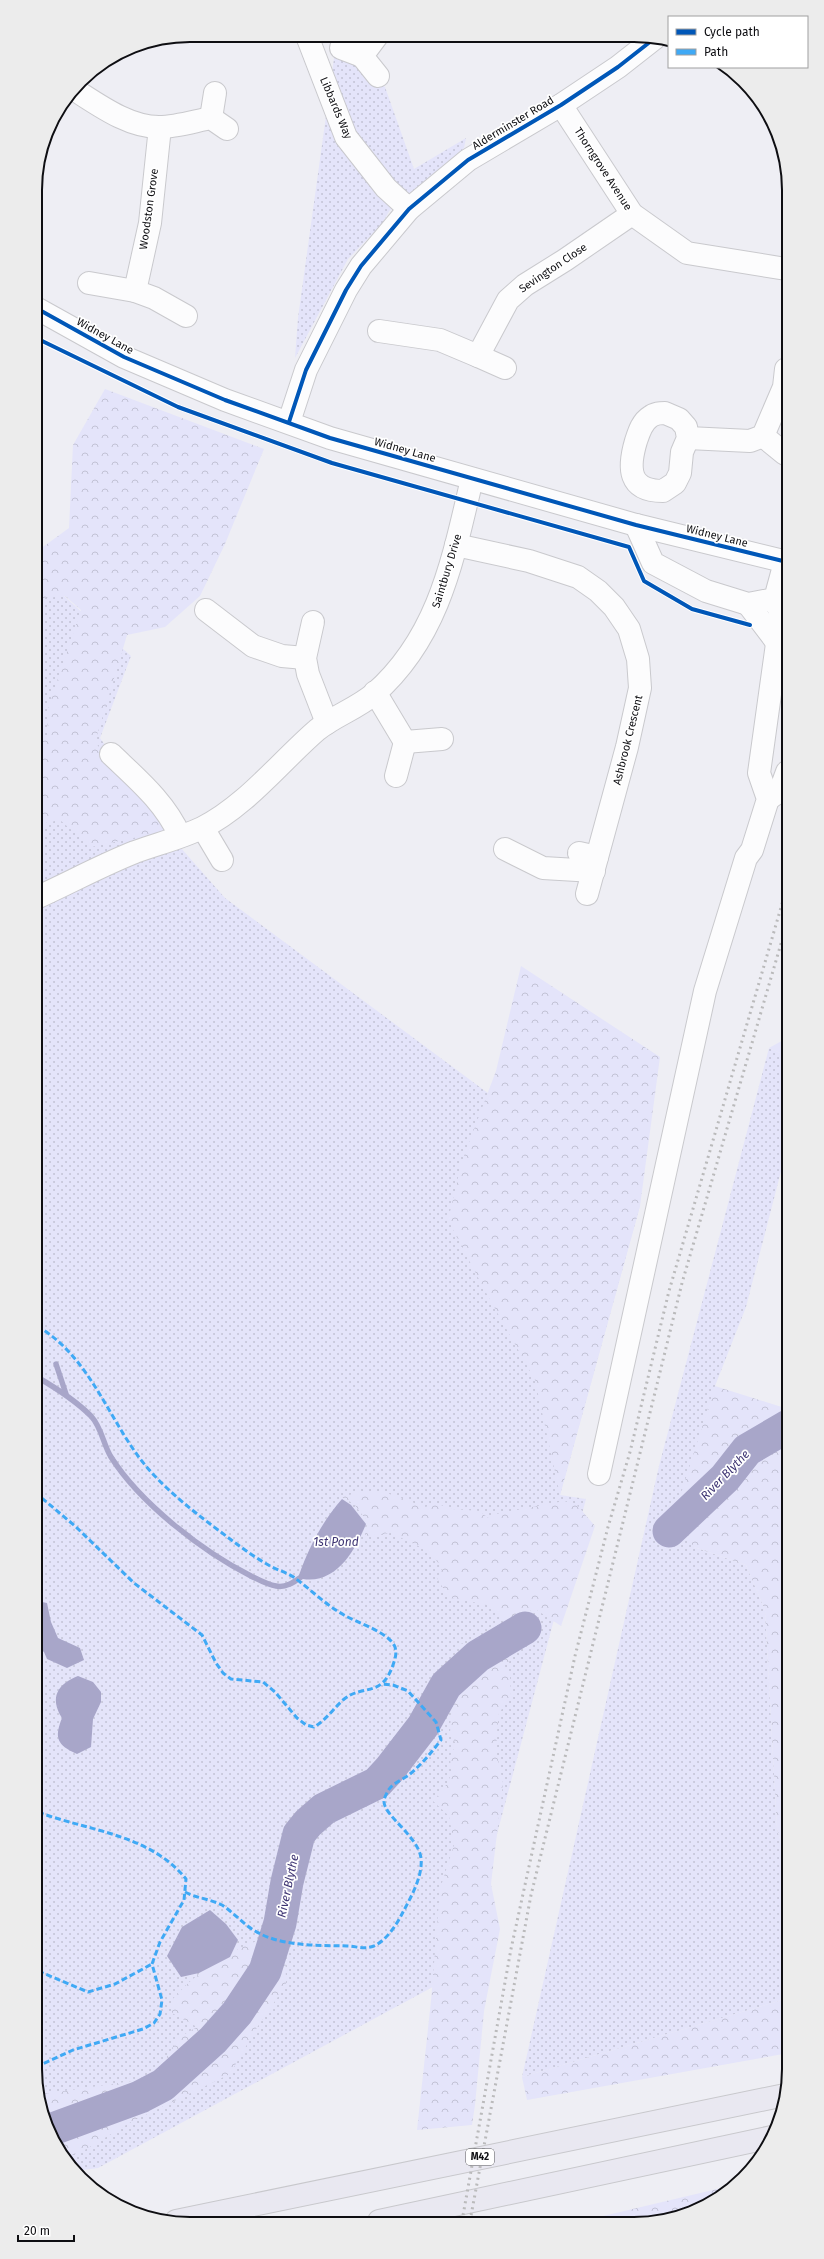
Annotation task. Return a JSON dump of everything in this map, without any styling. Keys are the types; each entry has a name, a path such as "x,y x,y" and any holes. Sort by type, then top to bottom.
{"highway":[{"name":"M42","path":"195,2217 779,2096"},
{"path":"397,2217 764,2139"}],"street":[{"name":"Libbards Way","path":"309,42 346,137 386,188 409,209"},
{"path":"362,56 372,42"},
{"name":"Alderminster Road","path":"289,422 306,370 346,290 361,266 409,209 468,160 562,105 649,43"},
{"path":"341,48 362,56 378,76"},
{"path":"79,92 104,109 140,124 160,127 219,124 215,93"},
{"name":"Thorngrove Avenue","path":"562,105 632,214 687,253 782,268"},
{"name":"Woodston Grove","path":"135,291 150,223 160,127"},
{"name":"Sevington Close","path":"478,356 508,300 525,285 566,260 632,214"},
{"path":"89,283 135,291 154,298 186,316"},
{"name":"Widney Lane","path":"42,311 124,357 225,400 330,438 636,524 782,561"},
{"path":"379,331 416,327 440,340 505,368"},
{"path":"688,438 750,441 764,436 782,392"},
{"path":"764,436 782,451"},
{"name":"Saintbury Drive","path":"42,895 134,852 203,828 245,798 327,723 346,713 375,692 409,656 427,628 439,602 456,545 472,478"},
{"path":"636,524 653,563 706,591 748,604 775,599"},
{"name":"Ashbrook Crescent","path":"456,545 529,561 578,577 598,591 614,607 629,629 638,659 640,688 590,860 587,894"},
{"path":"599,1474 705,991 746,858 752,850 768,799 760,773 776,641 781,615 775,599 782,575"},
{"path":"748,604 776,641"},
{"path":"206,610 253,646 282,656 305,658"},
{"path":"313,622 305,658 308,674 327,723"},
{"path":"375,692 405,742 396,776"},
{"path":"405,742 442,738"},
{"path":"110,754 158,799 173,821 176,837"},
{"path":"768,799 780,791 782,786"},
{"path":"203,828 222,860"},
{"path":"505,850 543,868 590,860"}],"green space":[{"path":"335,51 385,87 414,169 466,138 464,148 390,210 381,225 348,259 295,358 298,318"},
{"path":"105,389 264,449 225,544 200,596 165,627 127,635 95,742 166,831 91,847 60,820 42,824 42,742 48,738 47,711 81,610 65,596 42,598 42,548 69,528 73,445"},
{"path":"42,576 131,656 100,738 173,839 225,898 640,1206 560,1495 586,1499 484,1883 442,1982 98,2168 82,2170 67,2151 53,2126 47,2107 42,2079"},
{"path":"521,966 660,1057 640,1206 560,1495 535,1380 484,1289 448,1220 462,1161 496,1071"},
{"path":"782,1041 782,1054 769,1048"},
{"path":"769,1048 782,1054 782,1167 746,1307 715,1386 694,1547 746,1565 765,1610 777,1828 782,1848 782,2000 522,2077 659,1466"},
{"path":"715,1386 782,1407 782,1848 777,1828 765,1610 746,1565 694,1547 672,1522"},
{"path":"384,1492 425,1507 438,1504 452,1509 480,1511 488,1518 496,1514 564,1501 577,1505 595,1526 561,1626 535,1609 522,1614 513,1628 490,1605 449,1598 437,1578 442,1569 431,1552 391,1533 366,1536 367,1521 354,1504 342,1497 356,1493"},
{"path":"498,1633 506,1635 517,1647 512,1659 503,1667 510,1677 511,1696 499,1713 497,1731 496,1751 503,1783 491,1884 500,1929 484,2011 472,2125 417,2130 431,2001 440,1889 454,1845 449,1816 433,1801 445,1787 451,1775 451,1755 457,1746 450,1734 451,1709 441,1705 423,1691 459,1663 460,1643 486,1646"},
{"path":"257,1941 285,1949 286,1985 256,2029 230,2074 131,2122 83,2151 70,2156 53,2126 44,2094 132,2081 152,2074 164,2062 178,2038 197,2027 172,2013 171,2001 190,1982 210,1966 244,1946"},
{"path":"782,2000 782,2054 527,2100 522,2077"},
{"path":"721,2188 691,2206 672,2212 644,2217 599,2217"}],"water":[{"name":"1st Pond","path":"342,1499 351,1505 366,1524 356,1545 343,1564 335,1571 315,1579 303,1579 299,1575 307,1555 322,1526"},
{"path":"42,1602 47,1603 51,1622 58,1638 80,1648 84,1660 67,1668 47,1659 42,1650"},
{"path":"78,1676 93,1682 101,1692 101,1702 93,1719 91,1747 77,1754 61,1744 59,1740 58,1731 62,1718 56,1704 56,1698 61,1687 65,1683"},
{"path":"210,1910 226,1924 238,1940 230,1957 199,1973 181,1977 167,1956 182,1927"}],"waterway":[{"path":"56,1364 66,1394"},
{"path":"42,1380 65,1395 91,1416 98,1426 111,1457 123,1474 155,1509 193,1540 232,1566 270,1585 286,1585 293,1583 301,1577"},
{"name":"River Blythe","path":"669,1531 725,1478 747,1450 782,1430"},
{"name":"River Blythe","path":"54,2128 140,2097 163,2085 213,2040 237,2013 265,1971 280,1923 287,1882 299,1834 308,1823 324,1809 377,1783 423,1726 446,1685 478,1656 525,1628"}],"railway":[{"path":"463,2217 511,1949 575,1656 608,1527 630,1452 669,1291 782,904"},
{"path":"471,2217 531,1895 682,1283 782,940"}],"marked path":[{"path":"42,1330 69,1352 82,1368 138,1456 171,1492 209,1523 253,1555 272,1567 292,1576 337,1611 380,1632 392,1642 395,1647 396,1654 388,1676 377,1687 350,1695 343,1700 326,1718 314,1727 306,1725 297,1718 275,1692 263,1682 231,1679 223,1673 216,1663 202,1635 134,1583 75,1526 42,1498"},
{"path":"185,1892 222,1905 255,1931 265,1936 288,1943 367,1948 374,1946 387,1936 401,1917 416,1886 420,1872 421,1858 419,1850 414,1842 385,1807 384,1800 390,1788 408,1776 441,1740 436,1722 408,1691 393,1685 382,1684"},
{"path":"42,1813 137,1843 155,1852 171,1864 186,1879 184,1900 160,1942 152,1964 162,2000 160,2014 154,2023 143,2029 73,2050 42,2064"},
{"path":"42,1973 88,1992 115,1984 152,1964"}],"cycle path":[{"path":"289,422 306,370 346,290 361,266 409,209 468,160 561,105 618,67 649,43"},
{"path":"42,311 124,357 225,400 330,438 636,525 782,561"},
{"path":"42,341 178,407 332,463 629,547 644,581 692,609 750,625"}]}
